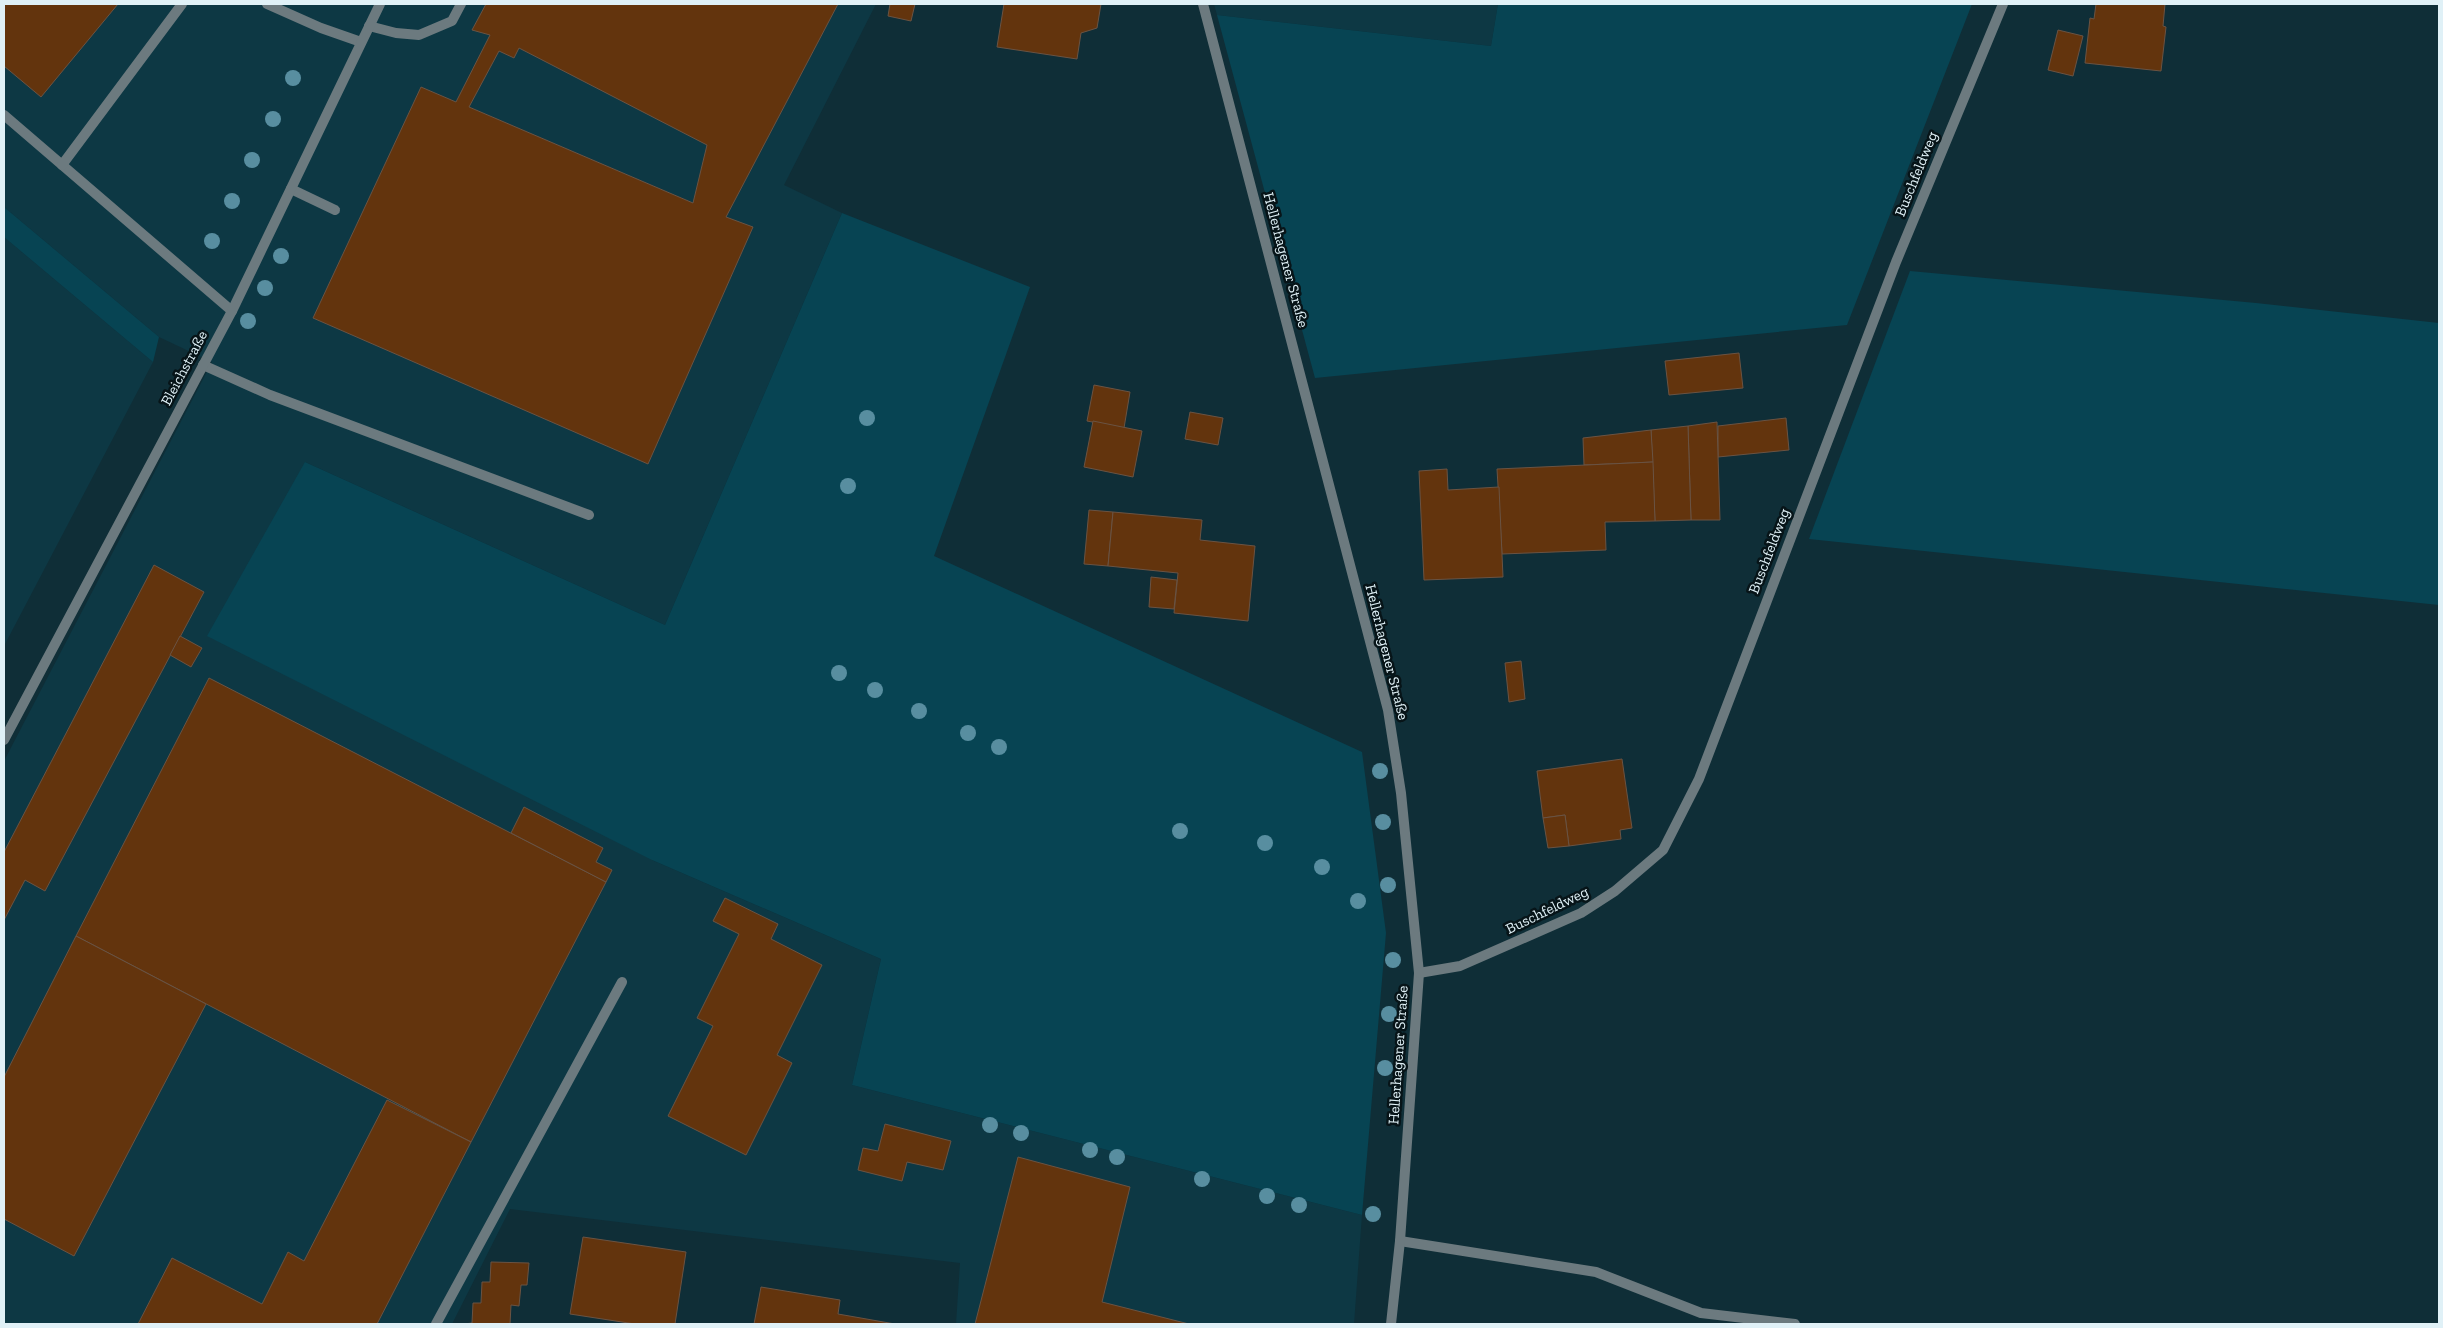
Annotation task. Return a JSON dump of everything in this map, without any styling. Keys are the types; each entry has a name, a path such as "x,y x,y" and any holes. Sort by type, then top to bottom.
{"street":[{"path":"62,165 182,4"},
{"path":"267,4 321,28 361,42"},
{"name":"Bleichstraße","path":"4,740 232,311 380,4"},
{"path":"369,26 396,33 419,35 452,21 461,4"},
{"name":"Hellerhagener Straße","path":"1203,4 1388,710 1401,793 1419,973 1400,1242 1391,1324"},
{"name":"Buschfeldweg","path":"1419,973 1460,966 1581,913 1615,891 1663,850 1699,778 1896,262 2003,4"},
{"path":"4,115 232,311"},
{"path":"291,188 335,210"},
{"path":"203,365 270,395 590,515"},
{"path":"436,1324 622,982"},
{"path":"1400,1242 1596,1272 1701,1314 1795,1324"}],"shaded area":[{"path":"4,4 876,4 784,185 842,213 665,625 305,462 652,860 881,959 852,1085 1362,1215 1354,1324 956,1324 960,1263 510,1209 452,1324 4,1324 4,761 212,362 159,337 4,207"},
{"path":"1214,4 1498,4 1491,46 1217,15"},
{"path":"1498,4 1972,4 1847,325 1315,378 1217,15 1491,46"},
{"path":"4,207 159,337 153,362 4,237"},
{"path":"842,213 1030,287 934,556 1362,752 1386,933 1362,1215 852,1085 881,959 652,860 207,636 305,462 665,625"},
{"path":"4,237 153,362 4,646"},
{"path":"1910,271 2256,303 2439,323 2439,605 1809,539"}],"building":[{"path":"4,4 118,4 41,97 4,66"},
{"path":"486,4 838,4 726,217 753,227 648,464 313,318 421,87 456,102 490,35 472,30","holes":["519,48 707,145 693,203 469,107 499,51 514,58"]},
{"path":"890,4 915,4 911,21 888,16"},
{"path":"1004,4 1101,4 1097,28 1081,33 1077,59 997,47"},
{"path":"2096,4 2165,4 2163,26 2166,27 2161,71 2085,63 2090,18 2094,19"},
{"path":"2058,30 2083,36 2073,76 2048,70"},
{"path":"1739,353 1743,388 1669,395 1665,361"},
{"path":"1094,385 1130,392 1124,428 1087,421"},
{"path":"1190,412 1223,418 1218,445 1185,439"},
{"path":"1786,418 1789,450 1718,457 1718,426"},
{"path":"1093,421 1142,431 1133,477 1084,467"},
{"path":"1717,422 1720,520 1691,520 1688,426"},
{"path":"1688,426 1691,520 1655,521 1651,430"},
{"path":"1651,430 1653,462 1584,465 1583,438"},
{"path":"1653,462 1655,521 1605,522 1606,550 1502,554 1497,469"},
{"path":"1447,469 1448,490 1499,487 1503,577 1424,580 1419,471"},
{"path":"1089,510 1113,512 1108,566 1084,564"},
{"path":"1113,512 1202,520 1200,540 1255,546 1248,621 1174,613 1178,573 1108,566"},
{"path":"154,565 204,592 45,891 25,880 4,920 4,852"},
{"path":"1151,577 1177,580 1174,609 1149,607"},
{"path":"180,636 202,648 191,667 170,655"},
{"path":"1521,661 1525,699 1509,702 1505,663"},
{"path":"209,678 606,882 471,1142 76,936"},
{"path":"1622,759 1632,828 1620,830 1621,839 1569,846 1565,815 1543,818 1537,771"},
{"path":"524,807 603,848 596,862 612,870 606,882 511,833"},
{"path":"1565,815 1569,846 1548,848 1543,818"},
{"path":"725,898 778,924 771,939 822,965 777,1055 792,1063 746,1155 668,1116 713,1026 697,1018 739,934 713,921"},
{"path":"76,936 206,1004 74,1256 4,1219 4,1077"},
{"path":"387,1100 471,1142 377,1324 138,1324 172,1258 262,1304 288,1252 304,1261"},
{"path":"885,1124 951,1141 943,1170 907,1162 902,1181 858,1170 863,1148 878,1151"},
{"path":"1018,1157 1130,1187 1102,1302 1189,1324 975,1324"},
{"path":"583,1237 686,1252 675,1324 635,1324 570,1314"},
{"path":"491,1262 529,1263 527,1285 521,1285 519,1306 511,1305 510,1324 464,1324 472,1323 473,1303 481,1303 482,1282 490,1282"},
{"path":"761,1287 840,1300 838,1314 895,1324 754,1324"}]}
